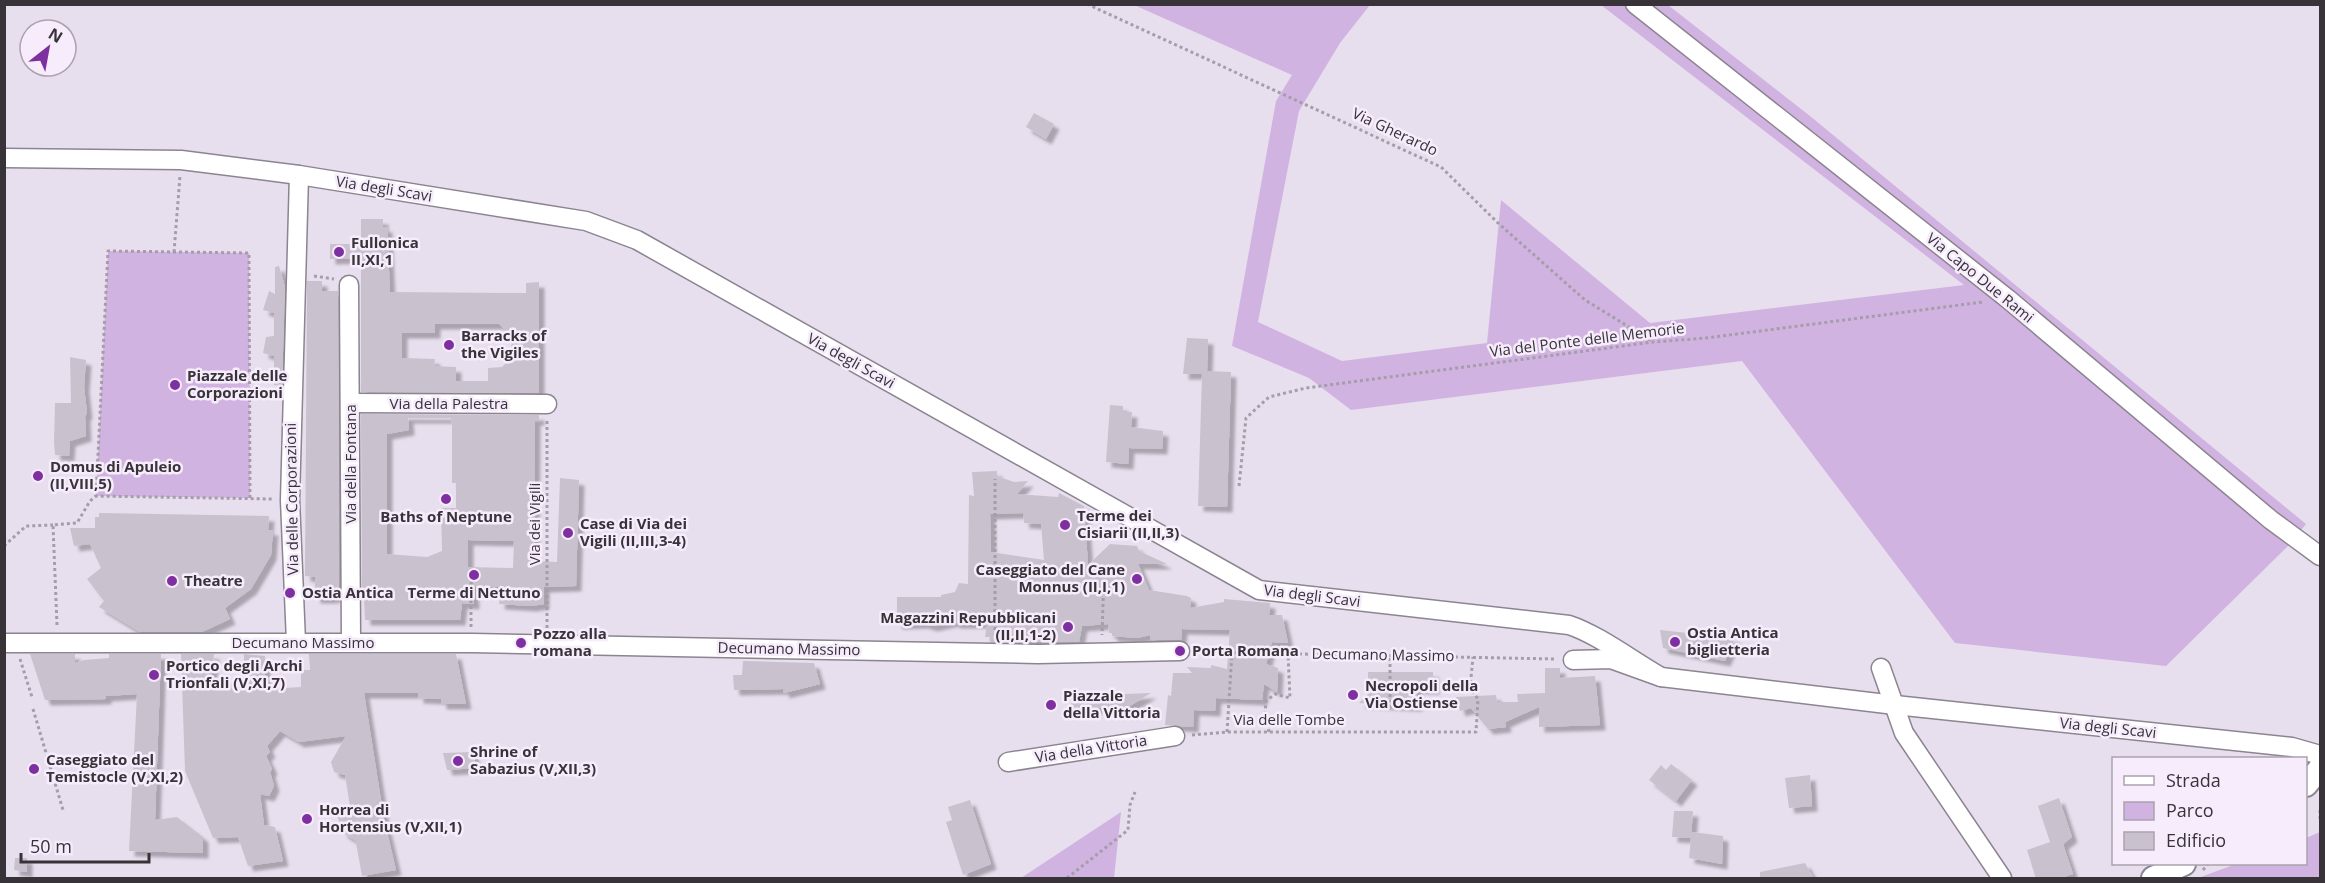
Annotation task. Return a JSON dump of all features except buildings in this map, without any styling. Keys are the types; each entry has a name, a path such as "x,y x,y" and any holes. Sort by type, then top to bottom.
{"main road":[{"path":"2307,784 2320,768"},
{"path":"2153,879 2182,865"}],"street":[{"name":"Via Capo Due Rami","path":"1635,4 2008,299 2271,520 2320,556"},
{"name":"Via degli Scavi","path":"4,158 181,160 298,175 586,221 637,240 1259,590 1569,625 1585,630 1661,677"},
{"name":"Via delle Corporazioni","path":"296,642 290,500 298,175"},
{"name":"Via della Fontana","path":"349,285 351,642"},
{"name":"Via della Palestra","path":"350,403 547,404"},
{"name":"Decumano Massimo","path":"10,643 472,643 1101,655 1180,651"},
{"name":"Via degli Scavi","path":"1573,660 1611,659 1661,677 1895,705 2292,747 2320,755"},
{"path":"1881,668 1904,733 2002,879"},
{"name":"Via della Vittoria","path":"1008,762 1175,736"}],"path":[{"name":"Via Gherardo","path":"1087,4 1441,167 1498,223 1585,300 1653,342"},
{"path":"174,252 181,160"},
{"path":"96,496 108,251 249,253 250,498"},
{"path":"294,276 328,277 349,285"},
{"name":"Via del Ponte delle Memorie","path":"1239,486 1246,418 1269,397 1306,388 1653,342 1706,338 2008,299"},
{"name":"Via dei Vigili","path":"547,404 547,644"},
{"path":"995,479 997,572 995,653"},
{"path":"4,546 26,526 77,523 90,501 96,496 290,500"},
{"path":"53,525 58,642"},
{"path":"997,572 1104,573 1101,655"},
{"path":"472,643 469,604 474,575"},
{"path":"10,643 32,697"},
{"name":"Decumano Massimo","path":"1180,651 1573,660"},
{"path":"1227,732 1232,653"},
{"path":"1269,732 1265,714 1266,701 1275,694 1290,698 1288,654"},
{"path":"1390,655 1390,703"},
{"name":"Via delle Tombe","path":"1175,736 1227,732 1476,732 1478,699 1470,688 1473,656"},
{"path":"33,709 63,810"},
{"path":"1067,879 1128,830 1130,805 1135,792"},
{"path":"2320,810 2320,819"}],"green space":[{"path":"1134,5 1370,5 1340,43 1299,111 1258,322 1342,361 1487,343 1501,200 1650,323 1964,285 1601,5 1668,5 1810,116 2306,524 2289,545 2166,666 1955,643 1742,361 1351,410 1309,378 1232,346 1276,101 1292,75"},
{"name":"Piazzale delle Corporazioni","path":"108,251 249,253 250,498 96,496"},
{"path":"1121,812 1114,878 1021,878"},
{"path":"2320,832 2320,878 2198,878 2233,865 2307,865 2307,838"}],"place":[{"name":"Fullonica II,XI,1","path":"339,252"},
{"name":"Barracks of the Vigiles","path":"449,345"},
{"name":"Piazzale delle Corporazioni","path":"175,385"},
{"name":"Domus di Apuleio (II,VIII,5)","path":"38,476"},
{"name":"Baths of Neptune","path":"446,499"},
{"name":"Terme dei Cisiarii (II,II,3)","path":"1065,525"},
{"name":"Case di Via dei Vigili (II,III,3-4)","path":"568,533"},
{"name":"Terme di Nettuno","path":"474,575"},
{"name":"Caseggiato del Cane Monnus (II,I,1)","path":"1137,579"},
{"name":"Theatre","path":"172,581"},
{"name":"Ostia Antica","path":"290,593"},
{"name":"Magazzini Repubblicani (II,II,1-2)","path":"1068,627"},
{"name":"Ostia Antica biglietteria","path":"1675,642"},
{"name":"Pozzo alla romana","path":"521,643"},
{"name":"Porta Romana","path":"1180,651"},
{"name":"Portico degli Archi Trionfali (V,XI,7)","path":"154,675"},
{"name":"Necropoli della Via Ostiense","path":"1353,695"},
{"name":"Piazzale della Vittoria","path":"1051,705"},
{"name":"Shrine of Sabazius (V,XII,3)","path":"458,761"},
{"name":"Caseggiato del Temistocle (V,XI,2)","path":"34,769"},
{"name":"Horrea di Hortensius (V,XII,1)","path":"307,819"}]}
